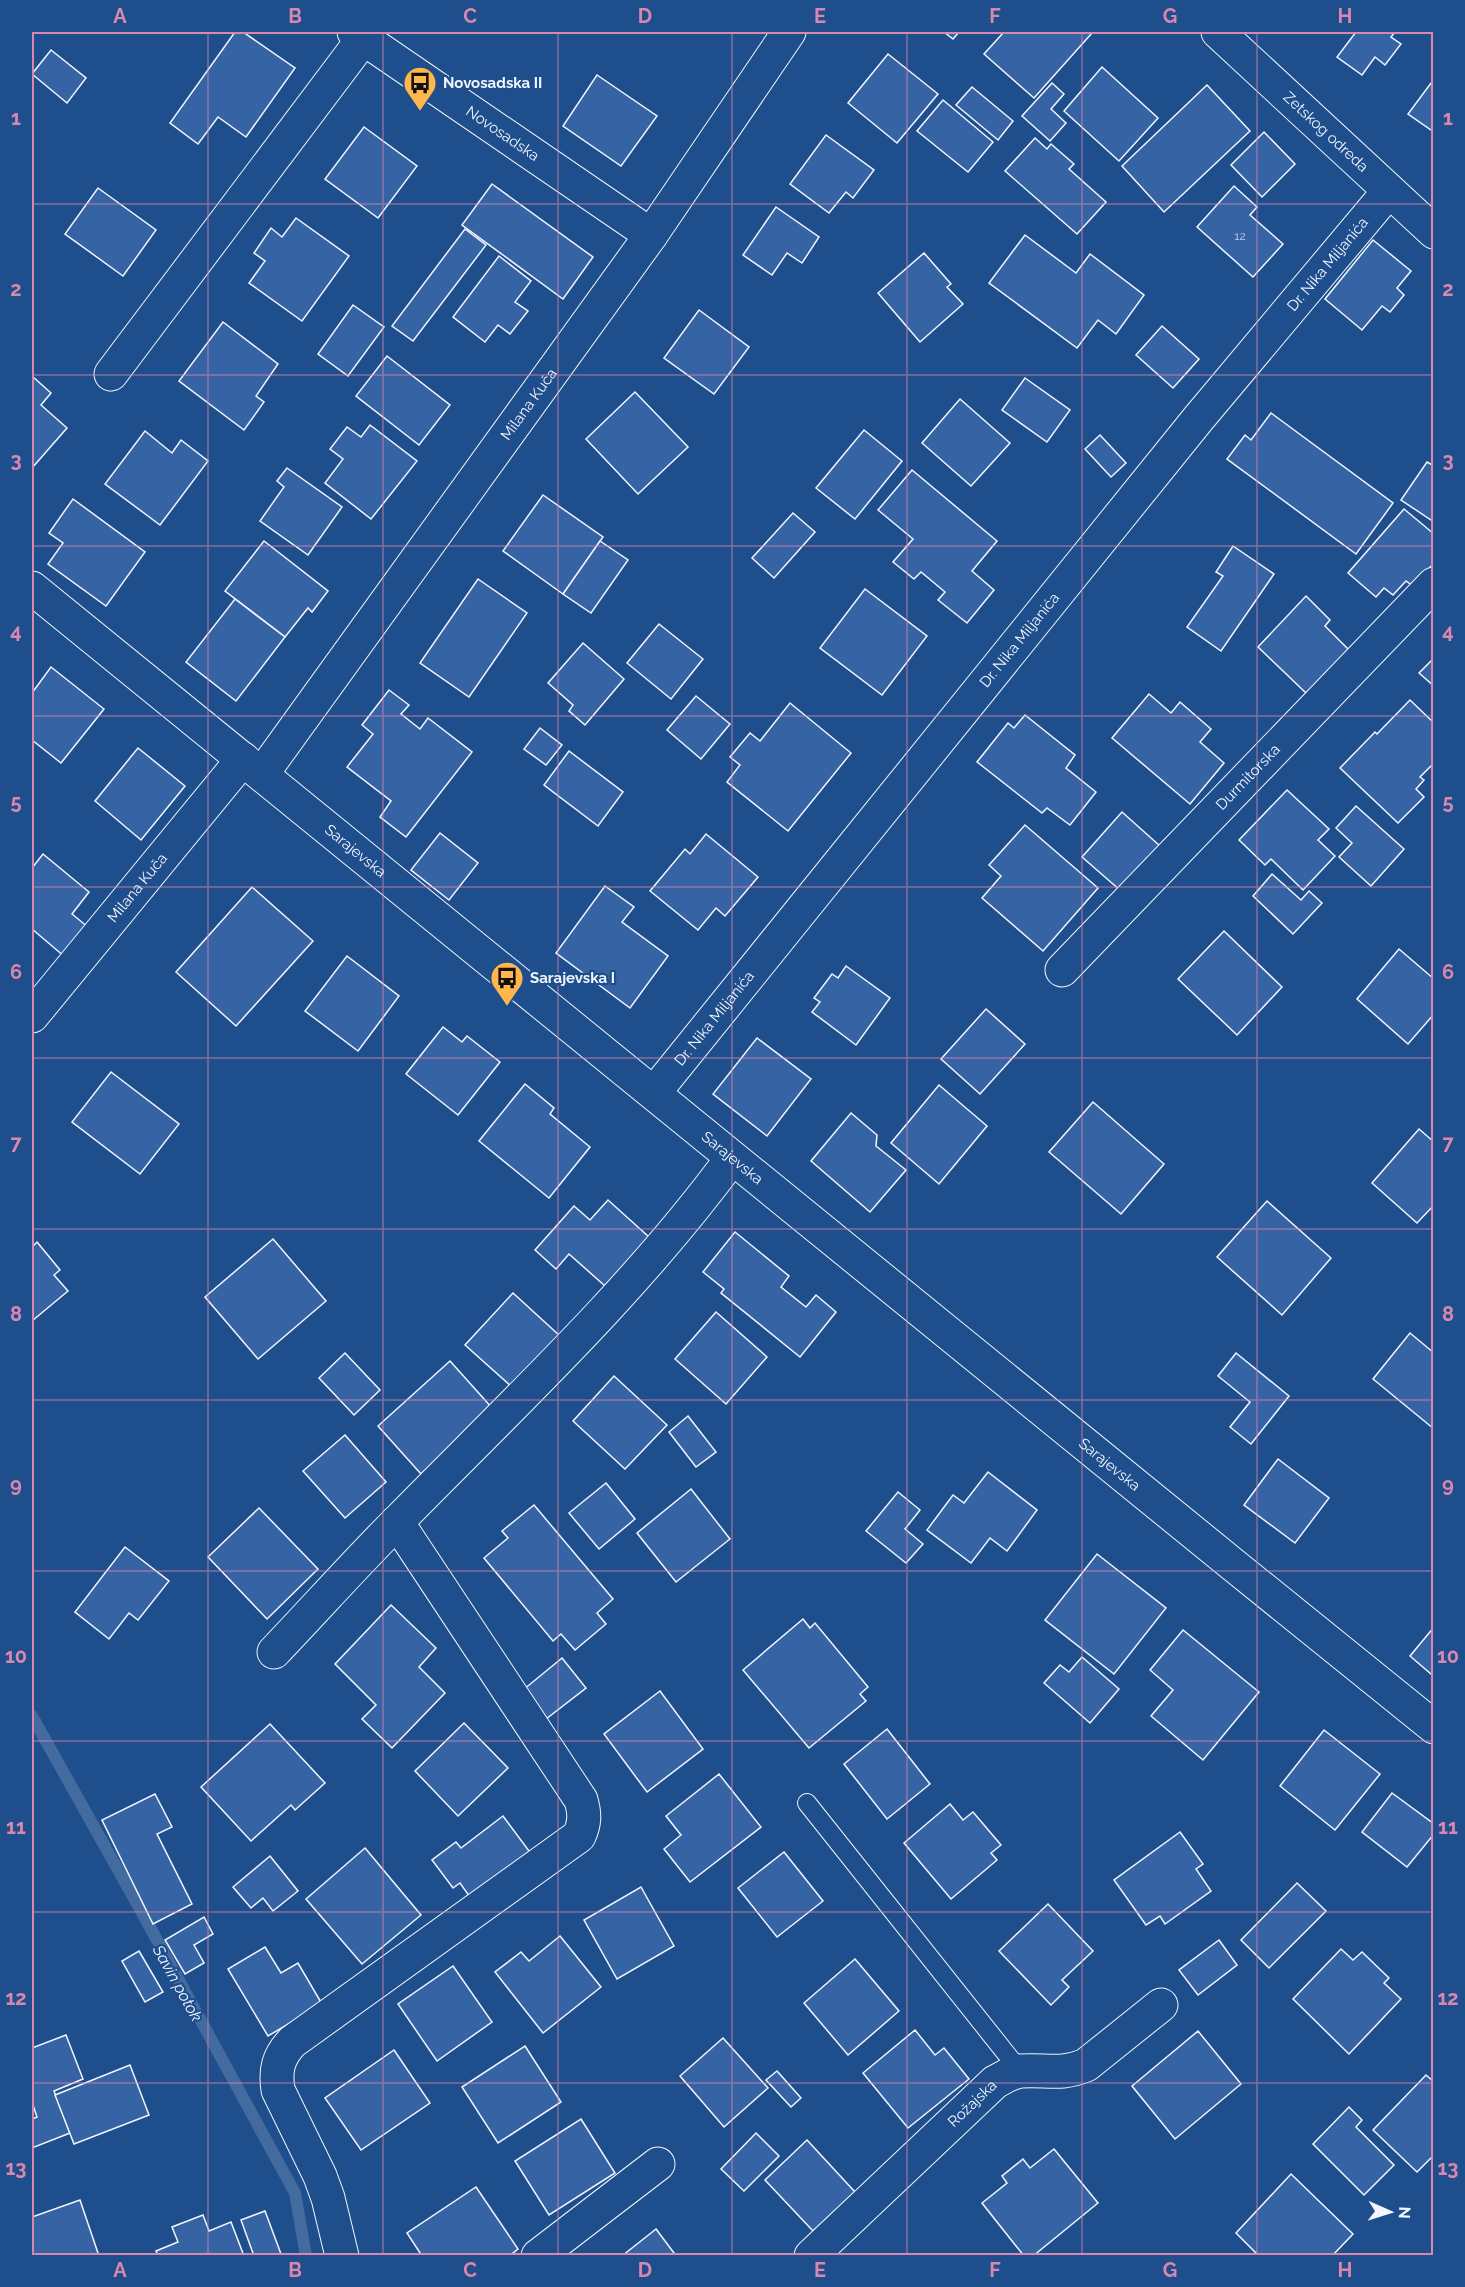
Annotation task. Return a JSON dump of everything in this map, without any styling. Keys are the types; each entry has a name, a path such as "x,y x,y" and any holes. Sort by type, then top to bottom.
{"street":[{"name":"Milana Kuča","path":"32,1016 252,766 651,235 789,32"},
{"name":"Zetskog odreda","path":"1218,32 1434,232"},
{"name":"Novosadska","path":"359,35 651,235"},
{"path":"111,374 359,35"},
{"name":"Dr. Nika Miljanića","path":"654,1093 1198,419 1389,191"},
{"name":"Durmitorska","path":"1062,970 1434,584"},
{"name":"Sarajevska","path":"32,588 654,1093 981,1363 1434,1727"},
{"path":"274,1653 397,1522 577,1340 669,1237 732,1158"},
{"path":"342,2256 328,2198 320,2176 278,2090 276,2076 282,2053 292,2042 579,1836 584,1825 585,1813 581,1800 397,1522"},
{"name":"Rožajska","path":"811,2256 995,2082 1020,2071 1053,2073 1086,2065 1161,2005"},
{"path":"538,2256 658,2164"}],"lane":[{"path":"807,1803 1020,2071"}],"building":[{"path":"235,32 243,32 295,68 246,137 218,117 198,144 170,123"},
{"path":"944,32 959,32 953,39"},
{"path":"1004,32 1092,33 1034,98 984,54"},
{"path":"1356,32 1395,32 1391,37 1401,44 1385,65 1375,57 1362,75 1337,57"},
{"path":"51,50 86,78 67,103 32,74"},
{"path":"888,54 938,94 897,143 848,103"},
{"path":"1102,67 1158,118 1119,161 1064,111"},
{"path":"597,75 657,116 621,166 563,126"},
{"path":"1434,79 1434,132 1408,114"},
{"path":"1052,83 1064,94 1051,109 1066,123 1050,141 1022,116"},
{"path":"1207,85 1250,131 1164,212 1122,166"},
{"path":"972,87 1013,121 998,140 956,105"},
{"path":"943,100 993,142 968,172 917,131"},
{"path":"364,127 417,166 378,218 325,179"},
{"path":"1264,132 1295,164 1262,197 1231,165"},
{"path":"826,135 874,170 853,198 846,192 829,213 790,184"},
{"path":"1035,138 1047,149 1051,144 1074,164 1069,169 1106,202 1077,234 1005,171"},
{"path":"492,184 593,257 563,299 462,225"},
{"path":"1234,186 1257,207 1250,215 1283,244 1253,277 1197,227"},
{"path":"98,188 156,230 123,276 65,234"},
{"path":"776,207 819,237 802,263 787,253 772,275 743,255"},
{"path":"296,218 349,256 302,321 249,283 265,261 254,253 271,228 282,237"},
{"path":"465,229 486,245 413,341 392,326"},
{"path":"1025,235 1076,273 1090,254 1144,295 1116,334 1098,320 1077,348 989,283"},
{"path":"1373,240 1411,271 1397,288 1404,295 1390,312 1382,306 1362,330 1325,299"},
{"path":"924,253 951,284 947,287 963,304 920,342 878,293"},
{"path":"499,256 531,281 515,302 528,311 510,334 498,325 485,342 453,317"},
{"path":"353,305 384,327 348,376 318,354"},
{"path":"699,310 749,347 714,394 664,358"},
{"path":"223,322 278,364 256,396 264,402 244,430 179,381"},
{"path":"1162,326 1199,359 1173,388 1136,355"},
{"path":"387,356 450,405 419,445 356,396"},
{"path":"32,376 51,393 41,405 67,428 32,468"},
{"path":"1025,378 1070,410 1047,442 1002,410"},
{"path":"635,392 688,447 638,494 586,439"},
{"path":"960,399 1010,443 971,486 922,443"},
{"path":"1271,413 1393,503 1356,554 1227,459 1245,435 1251,440"},
{"path":"370,425 417,461 371,519 325,483 343,459 330,449 347,427 361,437"},
{"path":"864,430 902,461 855,519 816,488"},
{"path":"145,431 172,453 181,440 208,461 160,525 105,484"},
{"path":"1100,435 1126,463 1111,477 1085,449"},
{"path":"1427,462 1434,466 1434,516 1431,520 1401,500"},
{"path":"287,468 342,507 308,555 260,521 284,487 277,481"},
{"path":"912,470 997,541 972,571 994,590 967,623 938,600 945,592 921,572 914,579 893,562 913,539 878,510"},
{"path":"543,495 603,537 563,594 503,551"},
{"path":"73,499 145,552 106,606 48,564 63,543 49,533"},
{"path":"1404,509 1434,534 1434,563 1413,586 1406,581 1393,595 1384,588 1376,597 1348,573"},
{"path":"793,513 815,532 774,578 752,558"},
{"path":"264,541 328,591 312,612 308,608 285,637 225,591"},
{"path":"600,541 628,560 591,613 563,594"},
{"path":"1233,546 1274,574 1221,651 1187,627 1223,576 1216,572"},
{"path":"478,579 527,613 469,697 420,663"},
{"path":"865,589 927,636 882,695 820,648"},
{"path":"1306,596 1330,620 1325,626 1349,650 1307,694 1258,647"},
{"path":"235,599 285,637 236,701 186,662"},
{"path":"659,624 703,659 671,699 627,663"},
{"path":"583,643 624,679 585,725 569,711 573,705 548,683"},
{"path":"1434,658 1434,686 1419,673"},
{"path":"51,667 104,709 61,763 32,740 32,693"},
{"path":"389,690 409,705 401,714 420,729 428,718 472,752 406,837 380,817 391,801 347,767 373,734 362,725"},
{"path":"1149,694 1171,713 1180,702 1211,729 1200,742 1224,763 1190,804 1112,738"},
{"path":"696,696 730,724 701,759 667,730"},
{"path":"1410,700 1434,723 1434,763 1420,777 1424,780 1416,789 1424,797 1398,823 1340,768"},
{"path":"790,703 851,753 788,831 727,782 740,765 730,757 750,733 760,741"},
{"path":"1025,715 1075,755 1066,768 1096,792 1070,825 1047,808 1042,813 977,762 1008,723 1014,728"},
{"path":"540,728 562,745 546,765 524,749"},
{"path":"138,748 185,786 141,840 95,801"},
{"path":"569,751 623,792 598,826 544,785"},
{"path":"1287,790 1329,829 1318,840 1335,856 1303,890 1271,859 1265,865 1239,840"},
{"path":"1356,806 1404,849 1371,886 1339,857 1352,843 1336,828"},
{"path":"1122,812 1160,846 1121,891 1082,857"},
{"path":"1025,825 1098,888 1043,951 982,898 1001,876 989,865"},
{"path":"440,833 478,863 449,900 411,870"},
{"path":"706,834 758,877 725,916 716,908 698,930 650,891 685,849 690,854"},
{"path":"43,854 89,892 72,914 89,928 65,957 32,929 32,868"},
{"path":"1272,874 1301,900 1309,891 1322,903 1293,934 1253,896"},
{"path":"605,886 634,907 622,922 668,956 630,1008 556,953"},
{"path":"252,887 313,941 236,1026 176,972"},
{"path":"1224,931 1282,987 1237,1035 1178,979"},
{"path":"1399,949 1434,979 1434,1014 1408,1044 1357,999"},
{"path":"347,956 399,996 358,1051 305,1011"},
{"path":"846,966 890,998 856,1045 812,1012 820,1002 814,998 832,974 838,978"},
{"path":"986,1009 1025,1044 980,1094 941,1059"},
{"path":"443,1027 462,1042 467,1036 500,1062 458,1115 406,1074"},
{"path":"757,1038 811,1079 767,1136 713,1094"},
{"path":"111,1072 179,1124 140,1174 72,1122"},
{"path":"525,1084 554,1108 550,1114 590,1147 549,1198 479,1141"},
{"path":"939,1085 987,1126 939,1184 891,1143"},
{"path":"1093,1102 1164,1164 1121,1214 1049,1152"},
{"path":"851,1113 877,1135 876,1146 906,1170 870,1212 811,1161"},
{"path":"1419,1129 1434,1142 1434,1205 1417,1223 1372,1183"},
{"path":"608,1200 649,1237 605,1286 569,1254 556,1269 535,1250 574,1206 590,1220"},
{"path":"1267,1201 1331,1258 1282,1315 1217,1257"},
{"path":"735,1232 789,1276 781,1287 806,1307 816,1295 836,1312 800,1357 721,1293 724,1289 703,1272"},
{"path":"273,1239 326,1301 258,1359 205,1297"},
{"path":"37,1242 60,1270 54,1275 68,1291 32,1321 32,1247"},
{"path":"513,1293 560,1336 512,1387 465,1345"},
{"path":"716,1312 767,1357 726,1404 675,1359"},
{"path":"1410,1333 1434,1353 1434,1429 1373,1379"},
{"path":"345,1353 380,1390 354,1415 319,1378"},
{"path":"1236,1353 1289,1396 1251,1444 1230,1427 1250,1402 1218,1376"},
{"path":"450,1361 493,1409 421,1474 378,1426"},
{"path":"614,1376 667,1425 625,1469 573,1421"},
{"path":"688,1416 716,1452 696,1467 669,1432"},
{"path":"345,1435 386,1482 345,1518 303,1471"},
{"path":"1278,1459 1329,1498 1295,1543 1244,1505"},
{"path":"988,1472 1037,1510 1007,1551 990,1538 971,1563 927,1530 953,1495 964,1503"},
{"path":"606,1483 635,1519 599,1549 569,1513"},
{"path":"691,1489 730,1539 676,1582 637,1533"},
{"path":"898,1492 920,1510 905,1529 923,1544 906,1563 866,1531"},
{"path":"534,1505 613,1599 597,1613 606,1624 575,1650 561,1634 553,1641 484,1558 508,1538 502,1531"},
{"path":"259,1508 318,1569 267,1619 208,1557"},
{"path":"125,1547 169,1581 138,1620 129,1613 109,1639 75,1612"},
{"path":"1097,1554 1166,1608 1114,1674 1045,1620"},
{"path":"391,1605 436,1648 419,1667 445,1693 392,1748 362,1719 376,1705 335,1664"},
{"path":"803,1619 810,1628 815,1623 868,1687 860,1694 866,1701 809,1748 743,1670"},
{"path":"1434,1627 1434,1671 1431,1674 1410,1656"},
{"path":"1183,1630 1259,1692 1203,1760 1151,1716 1173,1690 1150,1670"},
{"path":"1082,1657 1119,1689 1090,1723 1044,1683 1060,1665 1069,1672"},
{"path":"562,1658 586,1688 546,1719 523,1690"},
{"path":"660,1691 703,1749 647,1792 604,1734"},
{"path":"464,1723 508,1768 458,1816 415,1771"},
{"path":"270,1724 325,1783 295,1810 291,1805 251,1841 201,1787"},
{"path":"887,1729 930,1784 887,1819 844,1764"},
{"path":"1324,1730 1380,1774 1335,1830 1280,1786"},
{"path":"719,1774 761,1827 690,1882 664,1849 681,1835 666,1816"},
{"path":"1392,1793 1434,1824 1434,1834 1407,1867 1362,1832"},
{"path":"155,1794 172,1827 157,1834 192,1904 153,1924 102,1820"},
{"path":"950,1804 963,1820 973,1812 1001,1845 991,1853 997,1860 951,1899 904,1843"},
{"path":"503,1816 538,1863 477,1907 460,1883 453,1888 432,1860 456,1842 461,1848"},
{"path":"1180,1832 1203,1864 1196,1869 1211,1891 1165,1924 1160,1916 1146,1925 1114,1880"},
{"path":"365,1848 421,1915 362,1964 306,1899"},
{"path":"784,1852 823,1901 777,1937 738,1888"},
{"path":"270,1856 298,1891 273,1911 263,1898 251,1908 233,1887"},
{"path":"1297,1883 1326,1911 1269,1968 1241,1940"},
{"path":"641,1887 674,1946 617,1979 584,1920"},
{"path":"1048,1904 1093,1951 1062,1980 1069,1987 1051,2005 999,1951"},
{"path":"204,1917 213,1934 194,1945 204,1963 185,1974 165,1940"},
{"path":"560,1936 601,1987 543,2033 495,1972 521,1952 529,1961"},
{"path":"1219,1940 1237,1965 1198,1995 1179,1970"},
{"path":"265,1947 281,1973 298,1963 322,2004 268,2036 228,1969"},
{"path":"1341,1949 1353,1960 1362,1952 1389,1978 1384,1983 1401,1999 1349,2054 1293,1999"},
{"path":"139,1951 163,1992 145,2002 122,1961"},
{"path":"855,1959 899,2011 848,2055 804,2003"},
{"path":"453,1966 492,2022 437,2061 398,2004"},
{"path":"915,2030 935,2055 944,2048 969,2079 908,2128 863,2073"},
{"path":"1198,2031 1241,2084 1175,2139 1132,2086"},
{"path":"66,2035 83,2079 54,2091 70,2133 32,2148 32,2119 37,2117 32,2102 32,2048"},
{"path":"723,2038 768,2088 724,2127 680,2076"},
{"path":"525,2046 561,2102 498,2143 462,2087"},
{"path":"394,2050 430,2103 361,2150 325,2098"},
{"path":"130,2065 149,2115 74,2144 55,2095"},
{"path":"777,2071 801,2098 791,2107 766,2080"},
{"path":"1426,2075 1434,2082 1434,2155 1417,2172 1373,2130"},
{"path":"1349,2107 1362,2120 1356,2127 1394,2165 1364,2195 1313,2144"},
{"path":"581,2119 615,2173 549,2215 515,2161"},
{"path":"756,2133 779,2156 744,2191 721,2169"},
{"path":"807,2140 855,2192 813,2231 765,2180"},
{"path":"1054,2149 1098,2203 1033,2256 1024,2256 982,2203 1007,2183 1002,2176 1023,2159 1030,2168"},
{"path":"1291,2174 1353,2234 1332,2256 1259,2256 1236,2233"},
{"path":"476,2187 518,2249 509,2256 422,2256 407,2233"},
{"path":"80,2200 99,2256 32,2256 32,2217"},
{"path":"265,2211 281,2254 278,2256 254,2256 241,2220"},
{"path":"203,2215 209,2231 231,2222 244,2256 158,2256 156,2251 178,2242 172,2227"},
{"path":"656,2229 674,2253 671,2256 622,2256"}],"waterway":[{"name":"Savin potok","path":"32,1716 295,2193 306,2256"}],"place":[{"name":"Novosadska II","path":"420,112"},
{"name":"Sarajevska I","path":"507,1007"}]}
